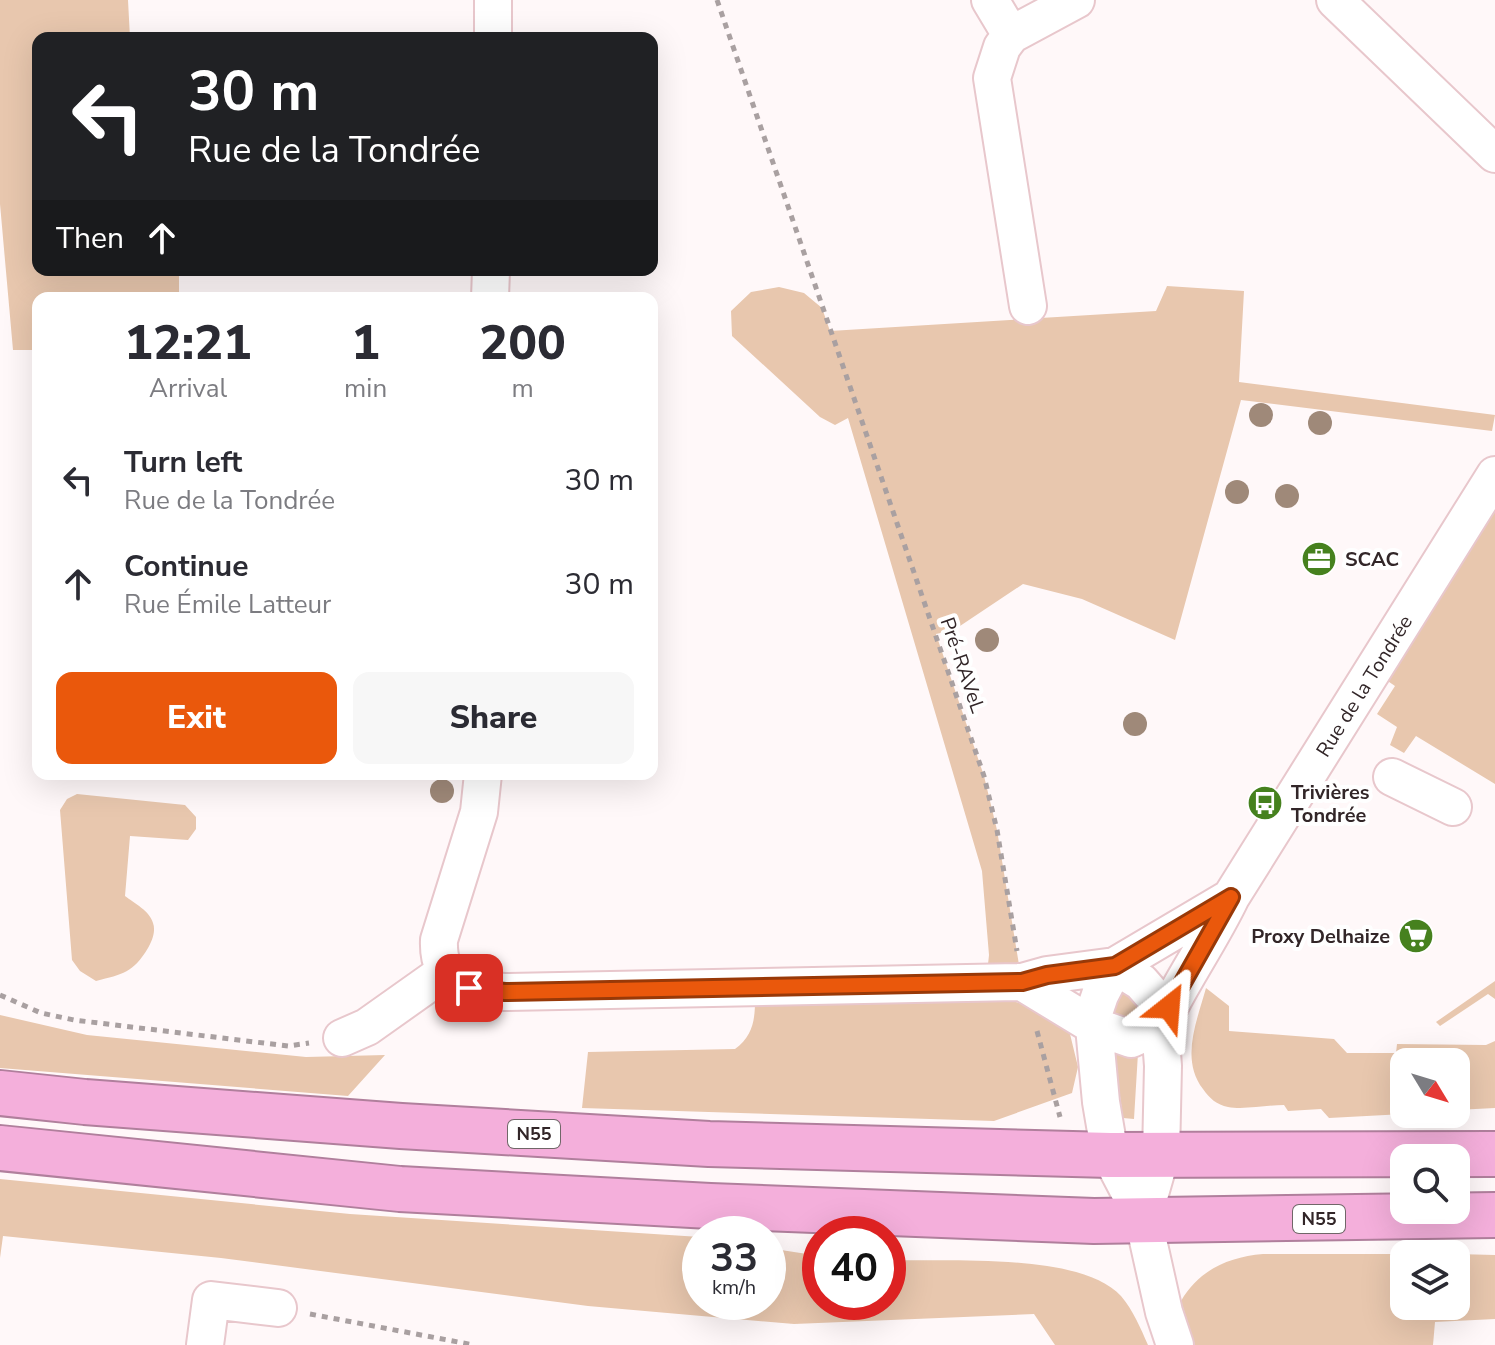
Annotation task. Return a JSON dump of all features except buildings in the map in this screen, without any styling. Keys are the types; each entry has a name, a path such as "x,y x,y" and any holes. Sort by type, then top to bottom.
{"highway":[{"name":"N55","path":"0,1093 385,1125 709,1144 1161,1155 1495,1154"},
{"name":"N55","path":"0,1148 400,1189 710,1206 1094,1221 1495,1215"}],"street":[{"path":"493,0 493,32"},
{"path":"990,0 1011,35"},
{"path":"1028,306 992,78 1002,47 1011,35 1076,0"},
{"path":"1335,0 1495,154"},
{"name":"Rue de la Tondrée","path":"1143,1218 1161,1155 1163,1066 1160,1026 1177,988 1495,475"},
{"path":"1392,777 1453,807"},
{"path":"482,780 479,812 441,929 439,951 446,971 469,988 505,992 1022,982 1047,975 1115,966 1141,982 1155,998 1160,1026 1131,1039 1094,1026 1022,982"},
{"name":"Rue de la Tondrée","path":"1115,966 1231,897"},
{"path":"1115,966 1093,1016 1101,1102 1090,1154 1143,1218 1164,1312 1175,1345"},
{"path":"342,1038 367,1027 446,971"},
{"path":"205,1345 211,1300 278,1308"}],"path":[{"name":"Pré-RAVeL","path":"717,0 984,776 997,830 1022,982 1090,1154"},
{"path":"0,995 41,1013 74,1020 288,1046 342,1038"},
{"path":"278,1308 474,1345"}],"shaded area":[{"path":"0,0 128,0 130,32 32,32 32,276 179,276 179,292 32,292 32,350 13,350 0,204"},
{"path":"1167,286 1244,291 1239,382 1495,415 1492,431 1241,400 1175,640 1082,599 1023,584 954,630 936,634 984,776 997,830 1020,971 986,983 989,955 982,871 848,418 835,425 820,417 732,336 731,311 751,292 779,287 804,293 822,308 830,331 1156,311"},
{"path":"1495,475 1495,784 1416,736 1404,753 1390,745 1397,727 1377,714 1395,686 1373,671"},
{"path":"77,794 185,805 196,817 196,829 188,840 130,836 125,896 149,915 154,926 153,936 143,956 132,968 96,981 80,971 72,960 60,810 67,799"},
{"path":"1495,981 1495,999 1488,994 1440,1026 1436,1022"},
{"path":"755,987 1016,1002 1058,1016 1070,1034 1078,1067 1072,1093 994,1121 582,1108 588,1052 735,1049 751,1029"},
{"path":"1206,988 1229,1006 1229,1031 1334,1039 1347,1053 1390,1053 1390,1115 1329,1118 1321,1109 1288,1111 1284,1105 1241,1108 1220,1105 1203,1089 1192,1065 1195,1027"},
{"path":"1126,991 1133,992 1144,1018 1117,1027 1109,1005"},
{"path":"0,1015 87,1035 306,1057 385,1055 348,1096 0,1068"},
{"path":"1495,1041 1495,1108 1470,1109 1470,1048 1397,1048 1397,1044 1486,1045"},
{"path":"1114,1052 1138,1053 1134,1119 1123,1118"},
{"path":"0,1179 350,1214 682,1236 682,1314 588,1306 221,1258 3,1236 0,1258"},
{"path":"786,1251 802,1253 802,1320 890,1320 794,1324 748,1320 786,1320"},
{"path":"1263,1254 1390,1254 1390,1320 1470,1320 1470,1254 1495,1255 1495,1319 1435,1322 1433,1345 1195,1345 1181,1301 1206,1273 1238,1258"},
{"path":"906,1260 1012,1262 1076,1272 1102,1282 1121,1296 1148,1345 1055,1345 1034,1314 906,1319"}],"place":[{"name":"SCAC","path":"1319,559"},
{"name":"Trivières Tondrée","path":"1265,803"},
{"name":"Proxy Delhaize","path":"1416,936"}],"route":[{"path":"469,988 505,992 1022,982 1047,975 1115,966 1231,897 1169,1007"}]}
